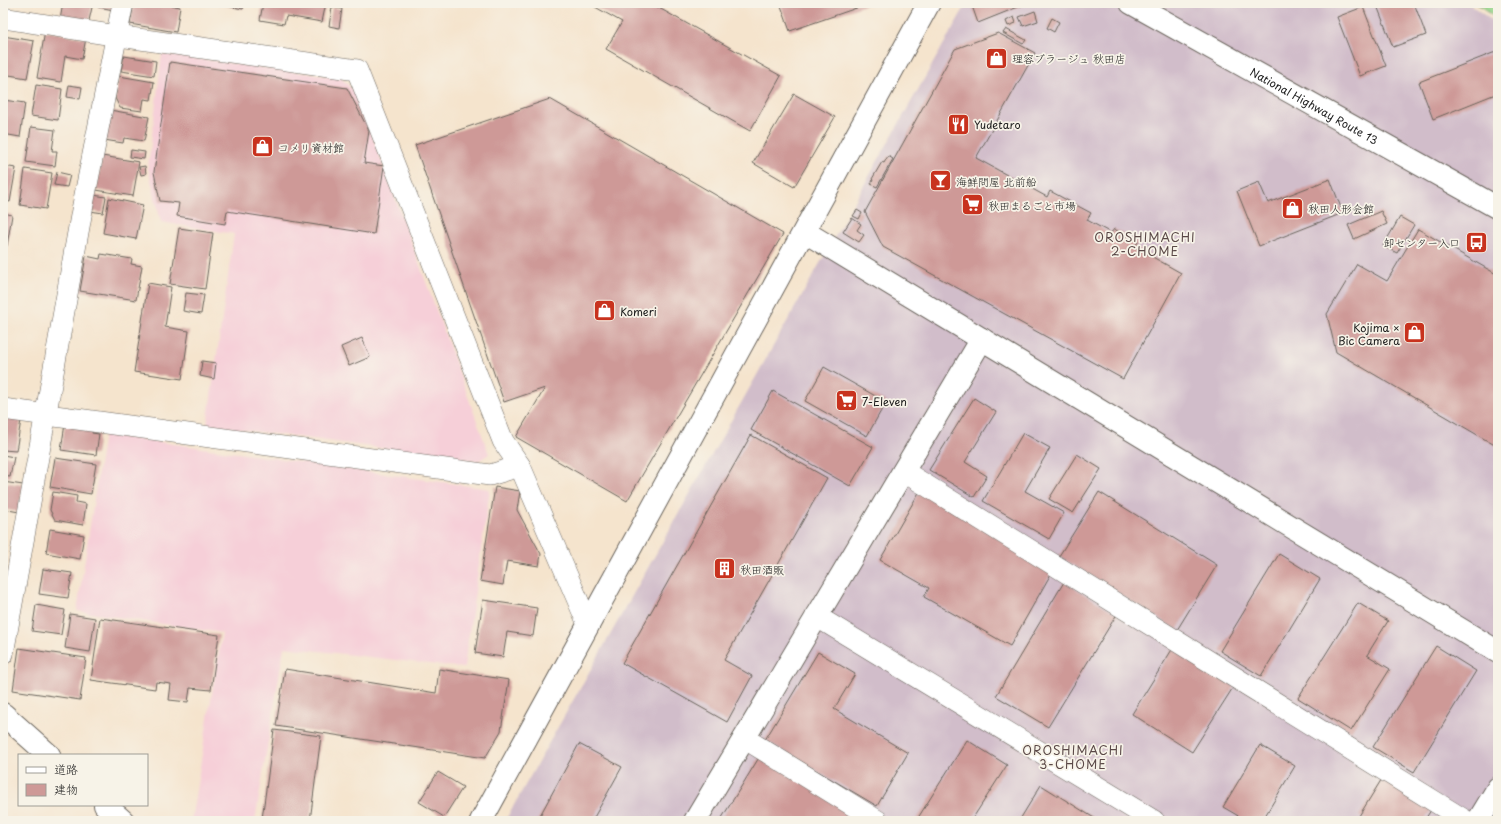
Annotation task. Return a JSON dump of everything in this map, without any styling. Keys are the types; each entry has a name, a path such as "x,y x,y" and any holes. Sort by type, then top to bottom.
{"main road":[{"path":"480,821 805,232 929,3"},
{"name":"National Highway Route 13","path":"1131,3 1498,208"},
{"path":"805,232 1498,652"},
{"path":"695,821 982,339"},
{"path":"3,714 48,754"},
{"path":"1478,821 1498,788"},
{"path":"106,806 123,821"}],"street":[{"path":"3,654 82,210 118,36 123,3"},
{"path":"3,18 357,70 503,441 520,466 588,624"},
{"path":"3,409 490,475 520,466"},
{"path":"903,471 1466,821"},
{"path":"816,616 1154,821"},
{"path":"744,738 878,821"}],"shaded area":[{"path":"967,3 1468,3 1498,25 1498,821 505,821"},
{"path":"162,54 341,78 357,94 489,454 478,461 207,425 234,234 161,222 148,168"},
{"path":"104,434 490,489 464,668 284,647 255,821 191,821 222,633 77,611"}],"green space":[{"path":"1477,3 1498,3 1498,20 1497,19"}],"building":[{"path":"63,3 93,3 88,25 60,20"},
{"path":"98,3 115,3 114,10 98,7"},
{"path":"134,3 159,3 180,7 176,32 130,24"},
{"path":"211,3 245,3 243,9"},
{"path":"263,3 326,3 322,22 286,16 284,24 260,20"},
{"path":"588,3 650,3 781,76 750,131 606,49 622,22"},
{"path":"780,3 871,3 790,31"},
{"path":"971,3 1028,3 978,23"},
{"path":"1376,3 1414,3 1426,35 1393,47"},
{"path":"332,7 342,9 339,28 329,26"},
{"path":"1363,7 1386,66 1360,76 1337,17"},
{"path":"1035,11 1038,21 1023,26 1019,17"},
{"path":"1014,17 1016,23 1008,26 1006,21"},
{"path":"1052,18 1059,22 1054,32 1047,28"},
{"path":"1006,29 1026,40 1023,44 1003,33"},
{"path":"45,31 86,38 82,59 65,56 61,82 37,78"},
{"name":"秋田まるごと市場","path":"998,33 1035,53 976,158 1047,197 1050,191 1091,213 1087,220 1111,233 1114,229 1138,242 1135,247 1181,273 1123,379 883,247 865,212 955,49"},
{"path":"3,36 34,41 27,78 3,74"},
{"path":"1498,51 1498,93 1433,119 1419,82"},
{"path":"124,56 156,61 154,76 121,71"},
{"name":"コメリ資材館","path":"170,62 347,88 369,131 364,163 384,166 374,234 227,211 225,224 177,216 179,203 160,201 154,172"},
{"path":"119,76 154,82 151,100 144,99 142,111 120,108 115,98"},
{"path":"36,85 62,89 58,120 31,116"},
{"path":"69,85 82,87 80,99 67,97"},
{"path":"794,94 835,117 794,187 753,163"},
{"name":"Komeri","path":"550,99 783,234 627,501 516,437 545,388 504,402 415,145"},
{"path":"3,100 25,103 20,137 3,134"},
{"path":"110,110 149,117 144,141 124,138 123,143 104,140"},
{"path":"31,127 55,130 52,151 57,151 55,166 26,162"},
{"path":"131,150 145,152 144,159 130,157"},
{"path":"102,156 139,162 133,196 96,190"},
{"path":"888,156 893,159 877,187 871,184 872,179 882,162 884,163"},
{"path":"3,166 16,168 10,202 3,200"},
{"path":"145,166 146,174 141,175 139,167"},
{"path":"25,169 52,173 46,209 20,205"},
{"path":"57,172 70,175 67,187 54,185"},
{"name":"秋田人形会館","path":"1330,179 1343,213 1259,246 1237,191 1259,182 1268,203"},
{"path":"93,195 106,197 103,213 90,211"},
{"path":"109,198 143,205 136,239 103,233"},
{"path":"857,210 862,213 859,219 853,216"},
{"path":"1381,211 1387,224 1354,239 1348,225"},
{"path":"3,213 12,215 7,246 3,246"},
{"path":"1400,217 1414,225 1397,253 1383,246"},
{"path":"852,218 861,224 857,230 864,235 859,242 843,232"},
{"path":"179,228 213,233 205,289 170,284"},
{"name":"Kojima × Bic Camera","path":"1418,229 1498,275 1498,447 1336,352 1327,314 1357,264 1387,281"},
{"path":"101,254 132,259 131,264 142,266 136,300 80,291 86,256 100,259"},
{"path":"148,283 171,287 165,327 189,331 182,379 134,372"},
{"path":"186,293 204,295 201,314 183,311"},
{"path":"362,338 370,357 349,366 341,347"},
{"path":"202,361 216,363 214,379 200,376"},
{"name":"7-Eleven","path":"824,367 886,402 867,436 805,401"},
{"path":"773,391 873,447 850,486 751,430"},
{"path":"974,398 996,412 965,462 987,476 974,497 929,470"},
{"path":"3,418 21,420 16,451 3,450"},
{"path":"65,424 93,428 92,433 99,434 96,455 61,450"},
{"path":"1023,433 1050,448 1025,491 1064,513 1049,539 983,501"},
{"name":"秋田酒販","path":"751,435 827,478 724,660 752,676 727,722 622,663"},
{"path":"1077,454 1101,469 1073,513 1049,499"},
{"path":"3,455 14,457 10,477 3,476"},
{"path":"55,458 96,464 91,494 50,487"},
{"path":"3,482 23,485 19,512 3,509"},
{"path":"495,487 520,491 517,510 541,554 539,566 507,561 503,585 480,581"},
{"path":"921,489 1056,565 1010,646 924,597 929,588 880,560"},
{"path":"53,492 77,496 76,502 86,504 83,525 55,520 50,510"},
{"path":"1099,492 1217,565 1177,630 1059,556"},
{"path":"50,529 84,535 80,559 46,553"},
{"path":"1279,554 1320,579 1261,676 1220,651"},
{"path":"43,569 72,573 68,598 39,594"},
{"path":"1064,582 1117,614 1048,727 996,696"},
{"path":"483,600 537,608 533,636 507,632 503,657 475,653"},
{"path":"1358,603 1388,621 1367,655 1390,669 1351,731 1298,698"},
{"path":"36,605 65,610 61,635 32,631"},
{"path":"70,614 95,618 90,652 65,648"},
{"path":"100,618 219,635 211,690 190,688 188,702 169,700 171,684 156,682 155,689 91,680"},
{"path":"1436,646 1476,671 1414,772 1373,747"},
{"path":"19,648 86,658 80,700 13,690"},
{"path":"1173,648 1234,686 1192,752 1132,714"},
{"path":"818,652 855,674 834,709 908,753 877,806 765,740"},
{"path":"285,669 436,693 439,669 509,680 501,731 485,758 276,726"},
{"path":"274,730 321,736 310,821 275,821 262,819"},
{"path":"967,740 1007,765 971,821 916,821"},
{"path":"579,744 622,767 592,821 537,821"},
{"path":"1260,745 1295,766 1262,821 1247,821 1223,807"},
{"path":"760,756 867,821 720,821"},
{"path":"438,772 463,787 444,817 419,802"},
{"path":"1383,777 1433,807 1424,821 1368,821 1359,816"},
{"path":"1041,785 1099,821 1019,821"}],"place":[{"name":"理容ブラージュ 秋田店","path":"997,58"},
{"name":"Yudetaro","path":"959,124"},
{"name":"コメリ資材館","path":"262,147"},
{"name":"海鮮問屋 北前船","path":"940,181"},
{"name":"秋田まるごと市場","path":"972,205"},
{"name":"秋田人形会館","path":"1293,208"},
{"name":"卸センター入口","path":"1476,242"},
{"name":"Komeri","path":"605,311"},
{"name":"Kojima × Bic Camera","path":"1415,333"},
{"name":"7-Eleven","path":"846,401"},
{"name":"秋田酒販","path":"725,569"}],"district":[{"name":"OROSHIMACHI 2-CHOME","path":"1145,244"},
{"name":"OROSHIMACHI 3-CHOME","path":"1073,757"}]}
